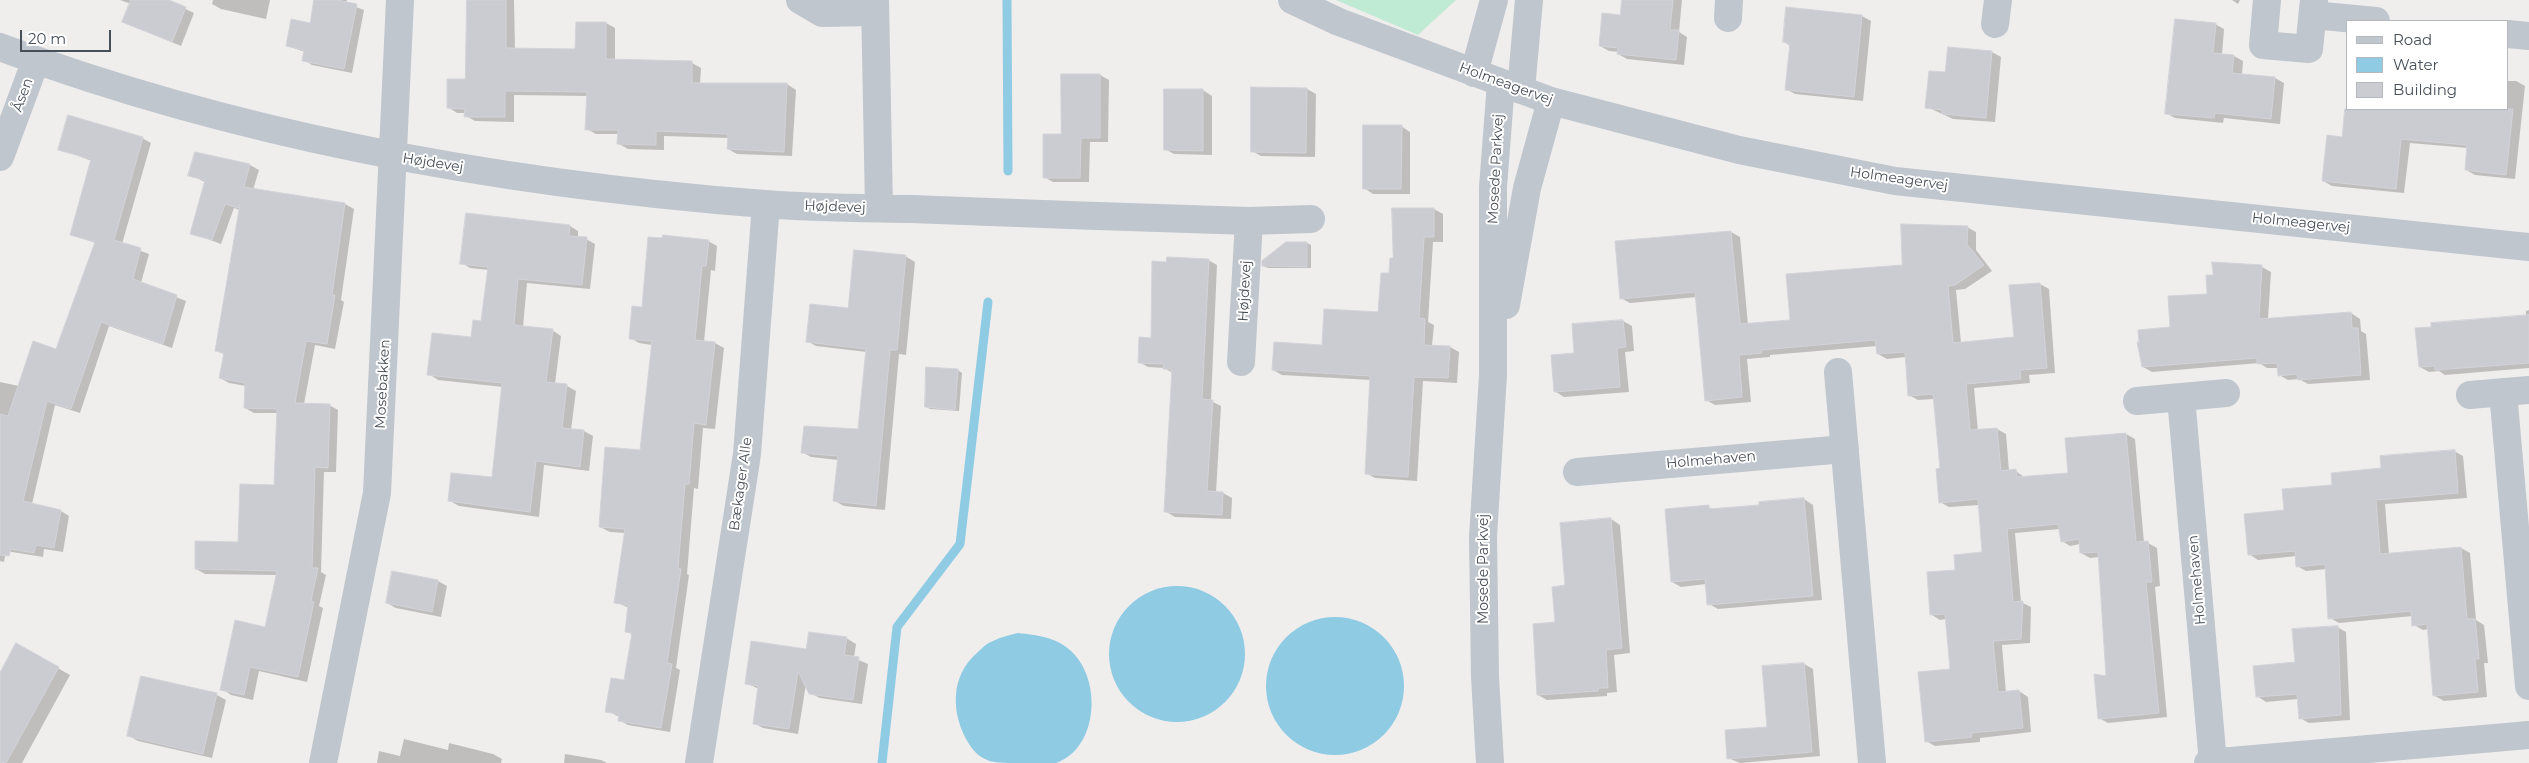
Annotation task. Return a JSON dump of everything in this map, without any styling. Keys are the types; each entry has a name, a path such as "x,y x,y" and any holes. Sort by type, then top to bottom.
{"street":[{"name":"Mosebakken","path":"322,763 377,493 400,0"},
{"name":"Højdevej","path":"800,0 822,13 874,6 879,208"},
{"name":"Holmeagervej","path":"1292,0 1339,22 1551,101 1739,150 1895,181 2529,247"},
{"path":"1474,73 1494,0"},
{"name":"Mosede Parkvej","path":"1490,763 1485,678 1483,536 1493,375 1493,187 1529,0"},
{"path":"2267,0 2263,45 2309,49 2314,8 2371,20"},
{"path":"2509,34 2529,36"},
{"name":"Højdevej","path":"0,47 36,60 226,118 394,157 541,180 766,204 1249,220 1311,219"},
{"name":"Åsen","path":"0,157 36,60"},
{"name":"Mosede Parkvej","path":"1493,375 1527,188 1551,101"},
{"name":"Bækager Alle","path":"699,763 747,454 766,204"},
{"name":"Højdevej","path":"1241,362 1249,220"},
{"path":"1838,372 1872,763"},
{"path":"2470,395 2516,391 2529,686"},
{"path":"2137,401 2226,393"},
{"name":"Holmehaven","path":"2181,397 2213,762"},
{"name":"Holmehaven","path":"1577,472 1845,449"},
{"path":"2208,763 2378,756 2529,735"}],"green space":[{"path":"1336,0 1456,0 1418,35"}],"water":[{"path":"1177,586 1203,591 1215,597 1225,606 1234,616 1240,628 1245,654 1240,680 1234,692 1225,702 1215,711 1203,717 1177,722 1151,717 1139,711 1129,702 1120,692 1114,680 1109,654 1114,628 1120,616 1129,606 1139,597 1151,591"},
{"path":"1335,617 1349,618 1362,622 1374,628 1384,637 1393,647 1399,659 1403,672 1403,700 1399,713 1393,725 1384,735 1374,744 1362,750 1349,754 1335,755 1321,754 1308,750 1296,744 1286,735 1277,725 1271,713 1267,700 1266,686 1267,672 1271,659 1277,647 1286,637 1296,628 1308,622 1321,618"},
{"path":"1018,633 1046,638 1065,646 1081,663 1088,678 1091,712 1088,728 1081,743 1070,755 1056,763 1001,763 989,761 978,755 969,744 959,721 956,696 962,672 981,649 989,643"}],"building":[{"path":"131,0 169,0 186,7 172,42 122,22"},
{"path":"314,0 337,0 357,4 344,69 302,61 304,50 286,46 291,19 310,23"},
{"path":"467,0 506,0 506,48 575,49 576,22 606,22 606,59 692,61 692,83 787,83 784,152 727,149 728,134 656,131 656,145 617,144 618,130 585,130 587,92 505,91 505,117 464,117 465,109 447,108 447,79 465,79"},
{"path":"1622,0 1673,0 1670,30 1679,30 1676,60 1617,54 1618,48 1599,46 1602,13 1620,15"},
{"path":"1786,7 1862,15 1854,97 1785,90 1790,43 1783,42"},
{"path":"2175,19 2216,23 2213,53 2234,55 2232,73 2275,77 2271,119 2215,113 2214,118 2165,114"},
{"path":"1948,47 1992,51 1986,118 1942,114 1942,110 1925,108 1929,71 1945,72"},
{"path":"1061,74 1100,74 1100,138 1081,138 1080,178 1043,178 1043,134 1061,134"},
{"path":"1251,87 1307,88 1306,153 1251,152"},
{"path":"1164,89 1203,89 1203,151 1164,150"},
{"path":"2345,109 2513,109 2506,175 2465,170 2467,145 2401,139 2396,189 2322,181 2327,135 2342,137"},
{"path":"68,115 143,137 114,240 141,248 133,279 177,295 163,344 101,322 71,409 47,401 23,501 61,510 54,548 36,545 34,553 11,549 9,556 0,555 0,414 8,416 33,341 56,349 95,242 70,235 91,159 58,150"},
{"path":"1363,125 1402,125 1401,189 1363,189"},
{"path":"195,152 250,164 244,187 345,203 332,295 335,295 327,344 306,341 295,403 330,404 328,468 315,467 312,568 318,568 311,601 314,602 298,677 250,667 244,695 220,690 235,620 265,627 277,571 195,569 195,541 238,542 240,484 274,485 277,409 244,408 245,383 219,378 224,353 215,351 240,204 238,208 225,204 212,240 190,234 205,180 188,176"},
{"path":"1392,208 1434,208 1434,237 1424,237 1419,318 1425,319 1424,345 1450,346 1448,378 1414,377 1408,477 1365,474 1370,376 1272,370 1274,342 1322,345 1324,309 1378,312 1381,273 1389,273 1390,258 1393,258"},
{"path":"466,213 570,225 569,236 587,237 582,285 518,279 514,325 553,329 546,382 567,384 562,428 584,430 580,467 536,461 530,512 448,501 451,473 492,477 502,383 427,375 432,333 471,337 473,320 481,321 488,267 460,264"},
{"path":"1901,224 1968,226 1967,244 1984,265 1955,285 1948,286 1953,343 2014,337 2009,285 2040,283 2047,368 2020,370 2021,379 1966,384 1970,430 1997,428 2001,471 2016,469 2017,477 2068,473 2065,438 2126,433 2136,542 2148,541 2152,582 2146,582 2159,713 2098,719 2094,674 2106,676 2098,552 2080,553 2079,539 2061,542 2058,524 2007,529 2013,602 2023,601 2021,639 1993,641 1998,692 2019,690 2023,728 1971,733 1972,737 1925,742 1918,672 1950,669 1945,614 1930,615 1927,572 1955,570 1954,555 1982,552 1978,499 1939,503 1936,469 1940,468 1933,394 1908,396 1905,352 1877,354 1875,340 1761,350 1762,353 1739,355 1742,397 1705,401 1695,292 1620,299 1615,241 1731,231 1740,324 1790,320 1786,274 1902,265"},
{"path":"663,235 709,240 706,266 702,266 695,340 715,342 706,425 694,423 689,484 685,484 678,568 681,569 667,663 672,664 661,728 618,721 619,714 605,712 611,678 624,680 632,633 625,632 628,605 614,603 625,529 599,527 605,447 640,450 652,341 629,339 632,306 642,307 648,237 662,238"},
{"path":"1286,242 1307,242 1307,267 1262,266 1262,261"},
{"path":"854,250 906,255 897,350 890,350 876,506 833,501 838,456 801,453 804,426 858,429 866,349 806,342 810,304 848,308"},
{"path":"1167,257 1209,259 1202,399 1213,400 1207,491 1223,492 1222,515 1164,512 1172,369 1163,369 1164,364 1138,363 1139,337 1151,338 1152,261 1166,262"},
{"path":"2212,262 2262,265 2259,319 2351,312 2352,328 2358,328 2361,375 2298,380 2297,374 2278,376 2277,363 2257,364 2257,358 2142,367 2137,342 2139,342 2138,330 2170,327 2168,296 2207,294 2206,275 2213,275"},
{"path":"2529,315 2529,363 2435,370 2435,366 2419,367 2415,328 2431,327 2431,323"},
{"path":"1623,320 1626,347 1617,348 1620,387 1554,392 1551,355 1574,353 1572,324"},
{"path":"926,367 958,369 955,410 925,407"},
{"path":"2455,450 2458,493 2376,500 2380,554 2461,547 2467,619 2475,619 2479,659 2475,659 2478,692 2433,696 2427,624 2412,626 2411,611 2328,619 2325,564 2296,567 2295,551 2248,555 2244,514 2284,510 2282,489 2332,485 2331,473 2381,468 2380,456"},
{"path":"1804,498 1813,596 1707,605 1705,579 1671,582 1665,509 1709,505 1709,509 1759,505 1759,502"},
{"path":"1611,518 1622,648 1606,650 1608,688 1598,688 1598,691 1537,695 1533,624 1555,622 1552,587 1565,585 1560,523"},
{"path":"392,571 438,580 432,612 386,603"},
{"path":"2338,626 2341,715 2299,719 2297,694 2256,697 2253,666 2295,662 2292,629"},
{"path":"809,632 847,637 844,655 859,657 853,700 809,694 798,671 789,729 753,724 758,686 745,684 751,641 806,649"},
{"path":"16,643 59,667 6,763 0,763 0,673"},
{"path":"1804,663 1812,752 1727,759 1725,730 1767,727 1762,666"},
{"path":"141,676 217,693 203,754 127,736"}],"waterway":[{"path":"1007,0 1008,171"},
{"path":"882,763 897,627 960,544 988,302"}]}
